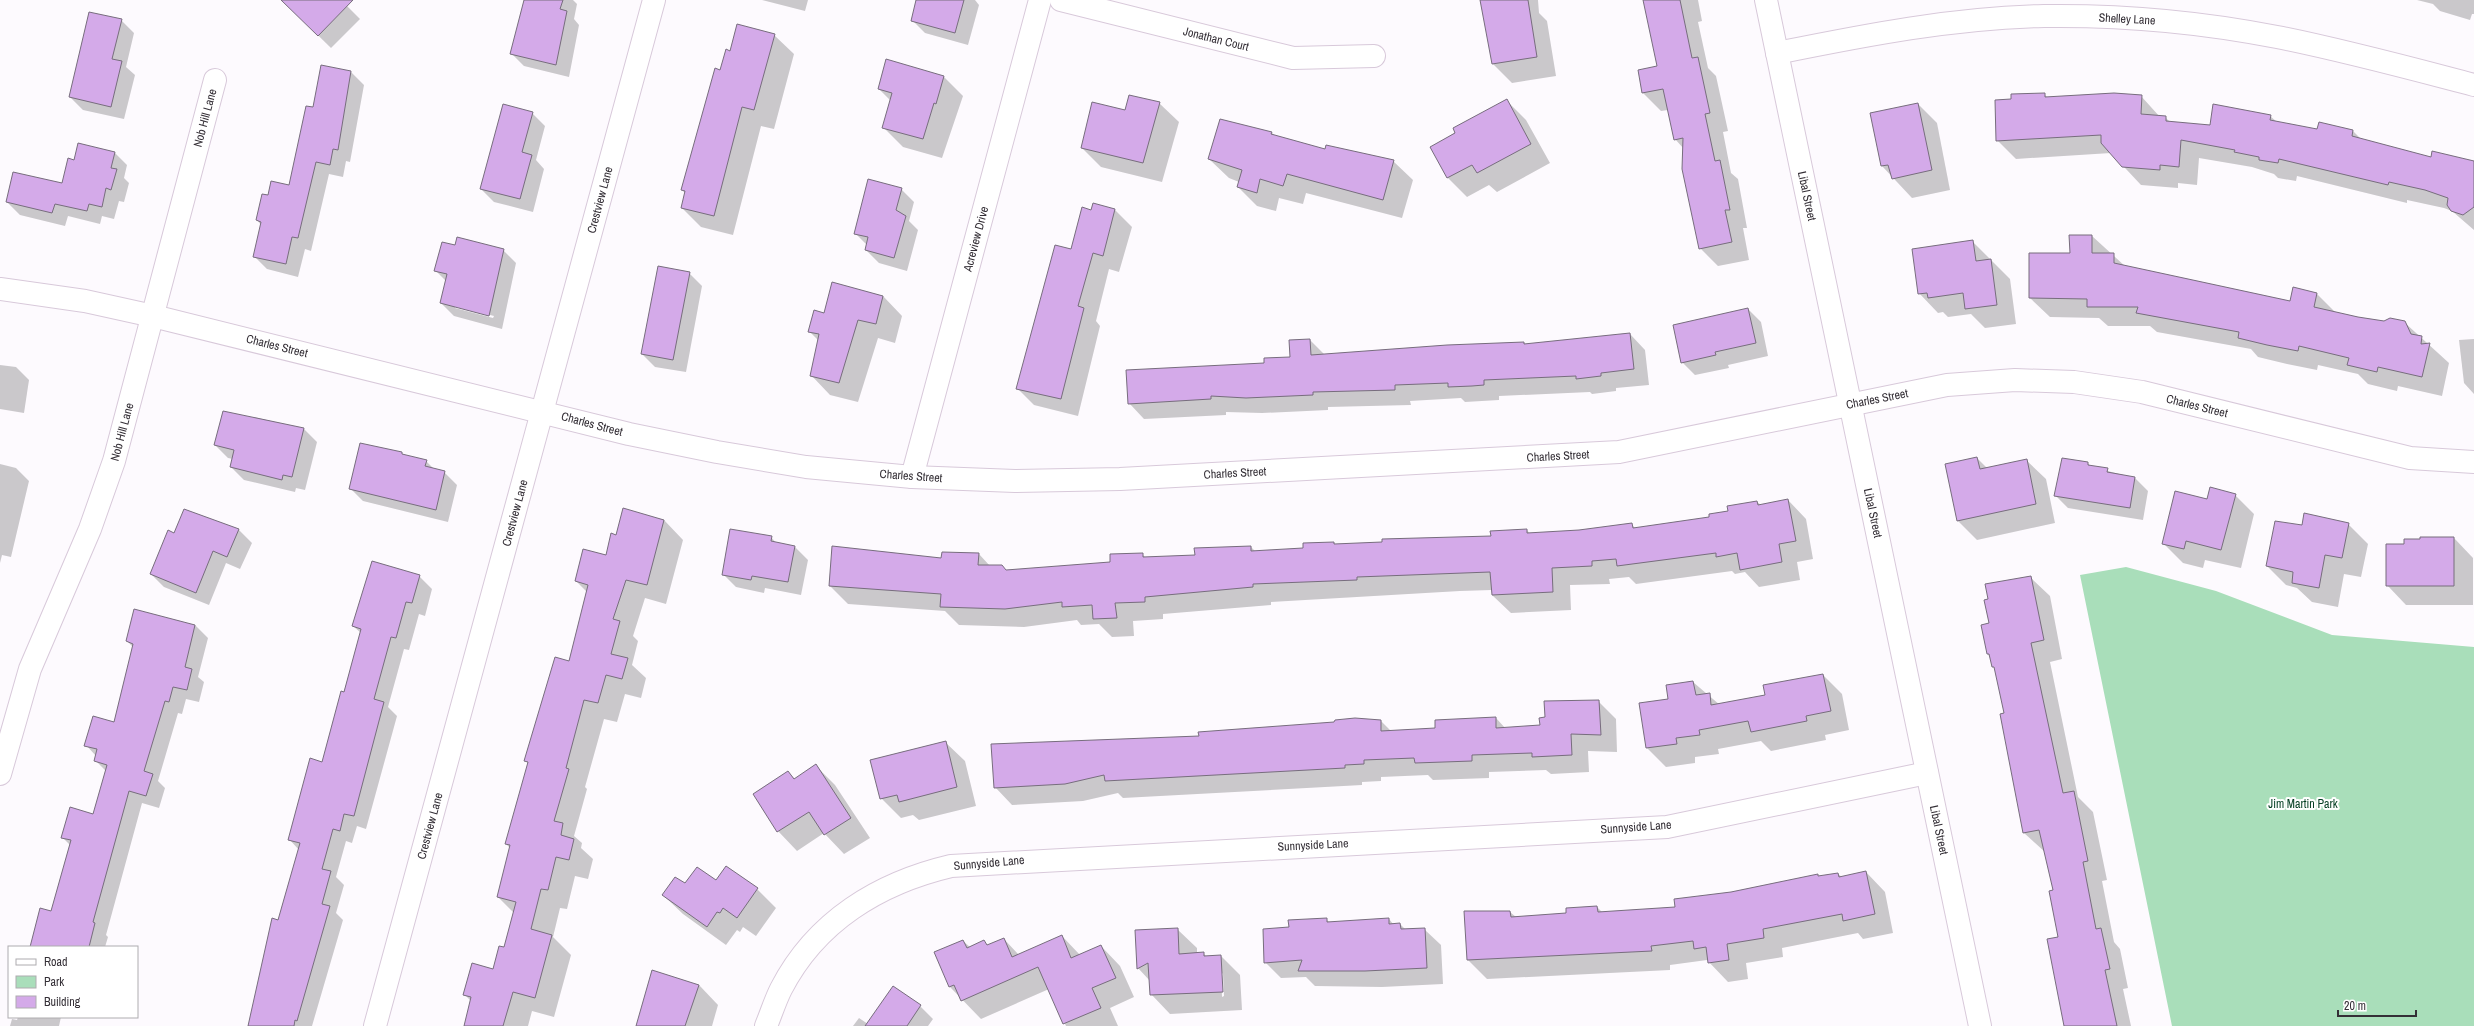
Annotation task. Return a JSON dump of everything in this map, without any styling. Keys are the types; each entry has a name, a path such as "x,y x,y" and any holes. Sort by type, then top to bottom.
{"street":[{"name":"Crestview Lane","path":"375,1026 654,0"},
{"name":"Acreview Drive","path":"912,477 1040,0"},
{"name":"Jonathan Court","path":"1060,0 1293,58 1374,56"},
{"name":"Libal Street","path":"1766,0 1980,1026"},
{"name":"Shelley Lane","path":"1777,53 1890,30 1967,20 2044,16 2122,18 2200,25 2276,37 2474,85"},
{"name":"Nob Hill Lane","path":"0,774 30,669 90,529 114,461 215,80"},
{"name":"Charles Street","path":"0,289 85,301 153,316 543,411 629,434 717,452 806,467 912,477 1015,481 1120,479 1619,452 1947,385 2015,380 2074,382 2142,392 2410,458 2474,462"},
{"name":"Sunnyside Lane","path":"766,1026 781,989 801,957 828,928 856,905 885,888 919,874 951,866 1667,827 1927,773"}],"green space":[{"name":"Jim Martin Park","path":"2126,567 2216,591 2332,635 2474,647 2474,1026 2172,1026 2080,575"}],"building":[{"path":"281,0 353,0 318,36"},
{"path":"524,0 563,0 560,9 567,11 556,65 510,54"},
{"path":"916,0 964,0 955,33 911,21"},
{"path":"1480,0 1528,0 1537,57 1492,64"},
{"path":"1643,0 1680,0 1692,58 1698,57 1710,113 1705,114 1715,161 1720,160 1730,210 1725,210 1732,242 1699,249 1682,169 1683,138 1674,140 1663,89 1642,93 1638,70 1657,66"},
{"path":"89,12 122,19 112,59 122,61 111,107 69,97"},
{"path":"737,24 775,34 754,110 742,107 714,216 681,208 685,191 681,190 715,68 720,70 726,49 730,51"},
{"path":"886,59 944,76 936,104 934,103 923,139 882,128 892,93 878,89"},
{"path":"321,65 351,71 338,150 333,149 330,165 316,162 298,238 292,237 286,264 253,257 261,222 256,220 262,194 268,195 271,181 289,185 306,106 313,107"},
{"path":"2045,93 2045,97 2114,93 2142,95 2141,114 2166,116 2166,121 2210,125 2213,104 2271,115 2270,120 2317,129 2319,122 2353,130 2352,136 2431,157 2432,151 2474,161 2474,207 2463,215 2451,211 2447,205 2448,198 2425,190 2389,182 2388,185 2279,159 2278,163 2259,160 2259,157 2234,152 2235,150 2181,140 2179,167 2160,165 2160,170 2122,167 2101,143 2101,135 1996,141 1995,100 2011,99 2011,94"},
{"path":"1129,95 1160,102 1143,163 1081,148 1092,102 1125,110"},
{"path":"1507,99 1531,144 1477,173 1472,165 1447,178 1430,147 1455,133 1453,128"},
{"path":"1918,103 1932,170 1892,179 1888,165 1881,166 1870,113"},
{"path":"503,104 533,112 522,152 532,155 520,199 480,189"},
{"path":"1220,119 1272,132 1271,134 1325,149 1326,145 1394,160 1383,200 1287,174 1283,186 1260,179 1257,193 1237,187 1242,170 1208,159"},
{"path":"78,143 115,152 111,168 117,169 111,190 106,188 102,207 89,204 87,211 55,204 52,213 6,202 13,172 62,183 68,158 74,160"},
{"path":"868,179 902,188 896,210 906,216 894,258 865,250 868,237 854,234"},
{"path":"1093,203 1115,209 1103,256 1093,253 1078,306 1084,308 1061,399 1016,389 1055,245 1071,249 1082,207 1091,210"},
{"path":"2069,235 2092,235 2092,253 2114,253 2114,263 2290,301 2293,287 2317,293 2314,307 2384,321 2390,318 2405,321 2411,334 2422,336 2421,344 2430,343 2422,377 2378,367 2377,372 2347,365 2349,358 2299,346 2298,351 2267,345 2238,338 2239,332 2136,313 2138,307 2087,307 2087,299 2029,298 2029,253 2070,253"},
{"path":"457,237 504,249 489,316 440,303 447,274 434,271 442,242 455,245"},
{"path":"1973,240 1976,261 1991,259 1997,305 1965,309 1963,293 1928,298 1927,293 1918,294 1912,249"},
{"path":"658,266 690,272 673,360 641,354"},
{"path":"832,282 883,296 876,324 858,320 839,383 810,376 819,334 808,332 814,310 824,313"},
{"path":"1748,308 1756,343 1715,352 1716,355 1681,363 1673,325"},
{"path":"1630,333 1634,369 1601,373 1601,376 1576,379 1576,376 1484,380 1484,385 1472,386 1448,387 1448,383 1395,385 1395,390 1313,392 1313,395 1246,398 1211,396 1211,399 1128,404 1126,370 1264,363 1264,358 1290,357 1289,340 1310,339 1311,355 1447,345 1524,342 1524,344"},
{"path":"223,411 304,428 292,477 283,475 282,480 230,467 234,450 214,445"},
{"path":"360,443 402,452 402,454 427,460 425,466 445,471 436,510 349,489"},
{"path":"1977,457 1980,469 2027,459 2036,504 1957,521 1945,464"},
{"path":"2062,458 2088,462 2088,465 2108,468 2107,472 2135,477 2130,508 2054,496"},
{"path":"2210,487 2236,494 2221,550 2186,541 2184,549 2162,544 2175,491 2207,499"},
{"path":"1788,499 1796,541 1779,544 1782,562 1740,570 1737,553 1716,557 1716,553 1617,566 1616,559 1592,561 1592,566 1552,568 1553,592 1492,595 1490,572 1357,577 1357,580 1253,584 1253,587 1145,597 1145,602 1115,603 1117,618 1093,619 1092,605 1062,607 1062,602 1005,609 940,607 941,594 829,586 832,546 941,558 942,552 979,553 978,565 1002,565 1006,570 1110,562 1110,554 1143,553 1143,557 1195,555 1194,548 1251,546 1251,551 1303,548 1303,543 1334,542 1334,544 1382,542 1382,539 1491,536 1490,531 1527,529 1527,533 1579,530 1632,523 1633,528 1709,517 1709,514 1728,511 1727,506 1757,501 1758,505"},
{"path":"623,508 664,520 647,585 626,580 613,619 620,621 611,654 628,658 622,679 606,675 598,703 584,700 566,768 569,769 554,821 563,823 561,835 574,839 569,860 556,857 548,890 541,889 531,929 552,935 535,998 513,992 503,1026 464,1026 471,997 463,995 472,963 493,969 499,946 504,947 516,902 497,897 510,845 505,844 528,762 524,761 555,657 569,661 588,585 575,581 583,549 606,555 611,533 616,535"},
{"path":"184,509 239,529 227,557 213,551 196,593 150,574 168,530 174,533"},
{"path":"2304,513 2349,523 2342,558 2325,555 2319,588 2292,583 2293,572 2266,566 2275,521 2302,525"},
{"path":"730,529 772,536 771,541 795,546 788,582 752,576 751,580 722,575"},
{"path":"2420,537 2454,537 2454,586 2386,586 2386,544 2404,544 2404,539 2420,539"},
{"path":"372,561 420,575 412,603 406,602 396,638 391,637 374,699 384,702 354,816 344,814 340,831 333,829 322,869 331,871 322,904 330,906 297,1021 295,1020 294,1026 248,1026 272,918 278,920 300,843 288,840 310,758 322,762 341,691 344,692 361,629 352,626"},
{"path":"2031,576 2044,640 2031,643 2063,793 2074,791 2088,861 2083,862 2096,929 2101,928 2110,969 2105,970 2117,1026 2064,1026 2047,939 2058,937 2049,891 2053,890 2039,830 2023,833 2000,714 2004,713 1994,667 1992,667 1989,654 1987,654 1981,625 1989,623 1984,600 1988,599 1985,584"},
{"path":"134,609 195,625 185,667 192,669 187,690 173,687 169,702 165,701 144,771 153,774 146,796 129,791 93,922 95,923 89,946 30,946 40,908 51,911 71,840 61,838 70,807 93,814 107,765 94,761 97,749 84,746 93,716 114,722 133,644 126,641"},
{"path":"1823,674 1831,711 1806,716 1807,721 1751,732 1748,721 1699,730 1700,735 1676,738 1677,744 1646,748 1639,703 1668,699 1666,685 1693,681 1696,695 1710,693 1711,705 1765,695 1763,685"},
{"path":"1599,700 1601,735 1571,734 1572,755 1532,757 1532,753 1472,755 1472,761 1415,763 1414,758 1364,760 1364,764 1345,765 1345,768 1105,781 1104,775 1065,784 994,788 991,744 1199,736 1198,732 1334,722 1335,720 1355,718 1381,720 1381,731 1435,728 1435,720 1496,717 1496,728 1540,725 1539,718 1545,717 1544,701"},
{"path":"946,741 957,787 899,802 897,795 880,799 870,760"},
{"path":"816,764 851,818 824,835 809,812 777,832 753,794 788,771 794,779"},
{"path":"726,866 758,888 737,918 723,908 720,913 717,912 707,927 662,895 675,877 685,883 697,867 716,880"},
{"path":"1866,871 1875,914 1843,921 1842,914 1763,929 1764,938 1727,944 1729,960 1708,963 1706,947 1694,949 1693,941 1651,946 1652,951 1467,960 1464,911 1510,911 1511,917 1566,913 1566,908 1597,906 1598,912 1675,907 1674,899 1731,892 1818,874 1818,876 1838,873 1839,877"},
{"path":"1327,918 1327,922 1389,918 1389,924 1400,923 1401,929 1425,928 1427,968 1365,971 1298,971 1302,960 1264,963 1263,929 1289,927 1288,920"},
{"path":"1178,928 1179,954 1204,952 1204,956 1221,955 1223,992 1150,995 1148,963 1137,969 1135,930"},
{"path":"1062,935 1071,958 1101,945 1116,978 1092,988 1101,1008 1063,1024 1038,967 961,1001 954,985 949,987 934,952 963,940 967,948 984,940 987,945 1004,938 1012,957"},
{"path":"652,970 699,985 685,1026 636,1026"},
{"path":"893,986 921,1005 907,1026 865,1026"}]}
